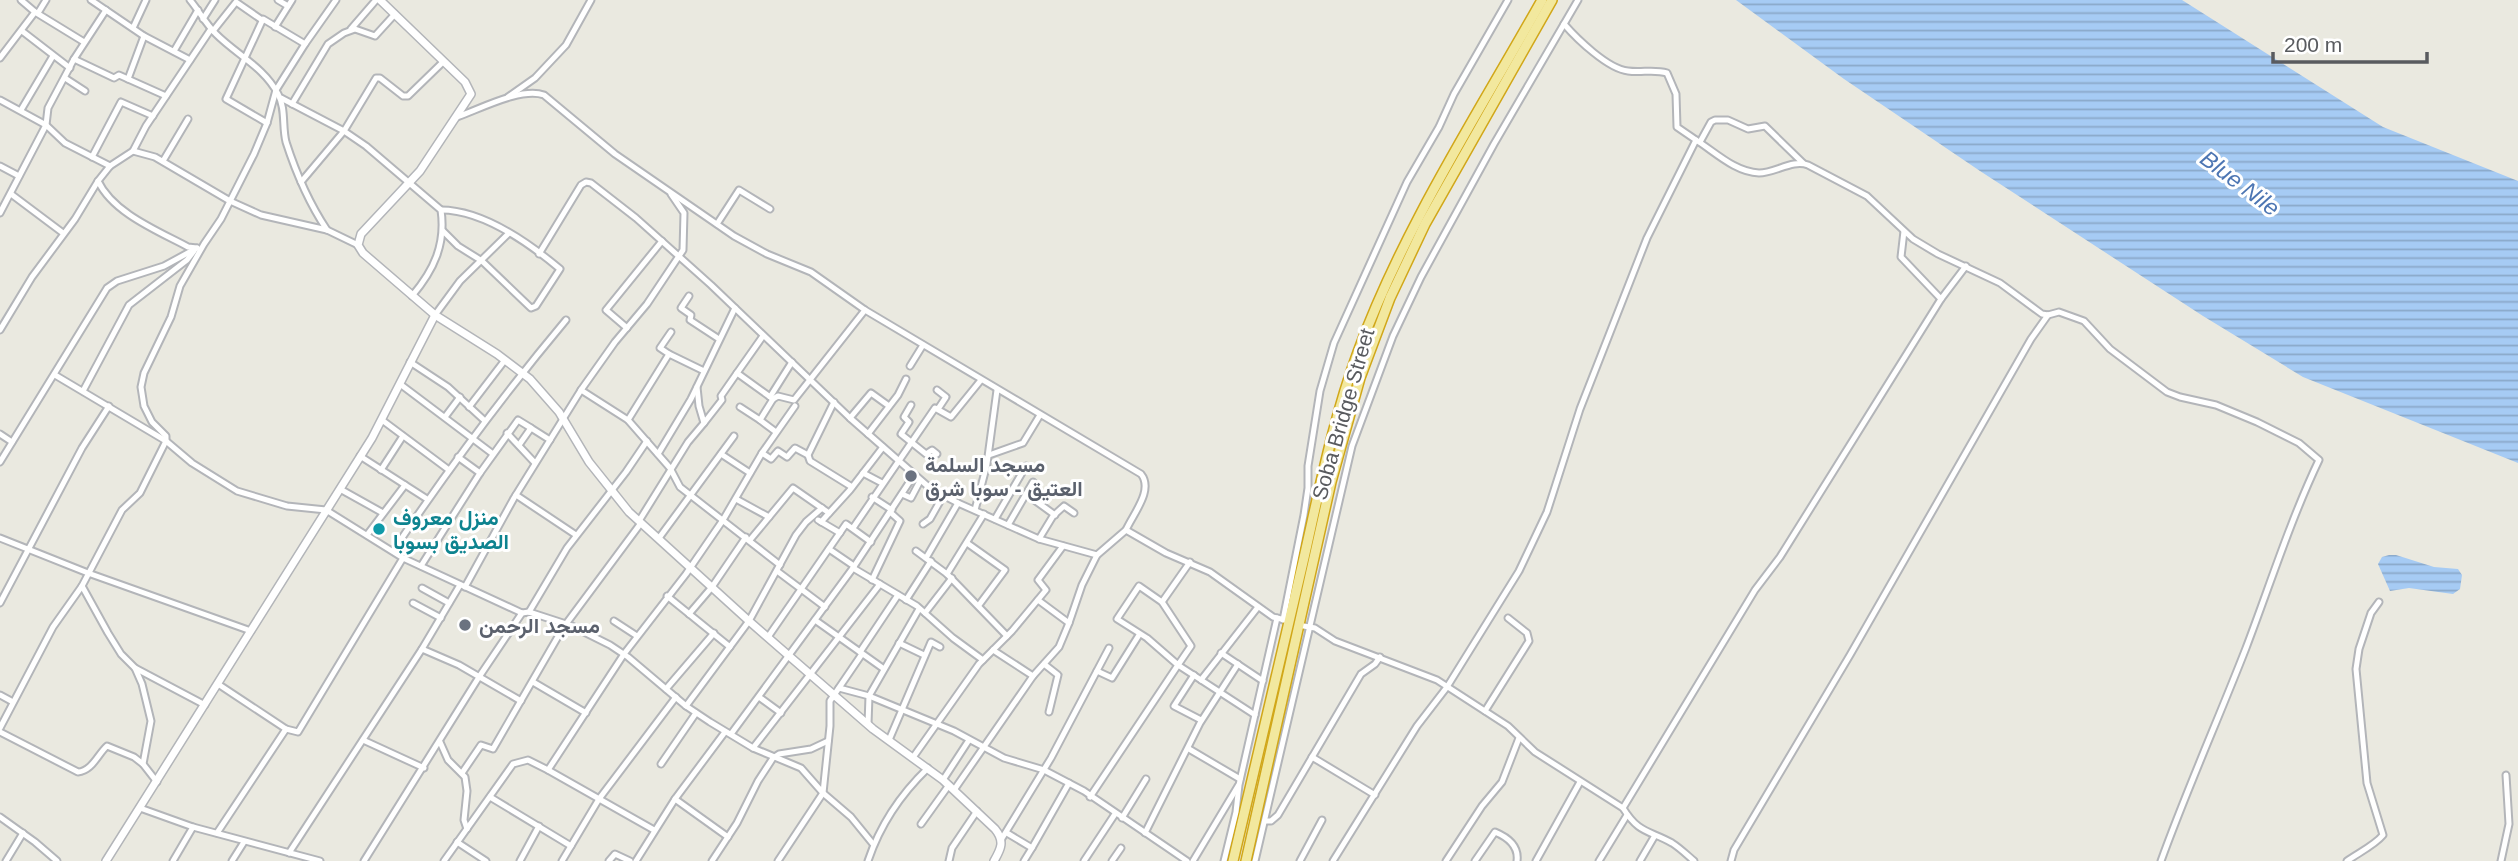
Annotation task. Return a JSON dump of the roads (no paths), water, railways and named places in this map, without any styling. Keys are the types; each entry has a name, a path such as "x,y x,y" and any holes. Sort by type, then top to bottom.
{"highway":[{"name":"Soba Bridge Street","path":"1233,861 1287,621 1340,410 1357,355 1388,278 1431,192 1542,0"},
{"name":"Soba Bridge Street","path":"1247,861 1287,621 1360,378 1385,309 1434,206 1552,0"}],"street":[{"path":"21,0 85,42"},
{"path":"0,58 46,0"},
{"path":"91,0 144,36 190,60"},
{"path":"133,28 146,0"},
{"path":"190,0 212,30 262,71 281,98 286,140 313,209 327,230"},
{"path":"203,19 215,0"},
{"path":"275,27 290,3 278,0"},
{"path":"157,782 134,757 107,746 89,768 78,772 0,730 12,702 53,628 82,586 122,510 140,493 166,441 166,436 152,422 144,406 141,380 171,317 180,286 230,201 267,123 276,90 336,0"},
{"path":"292,104 328,44 350,30 378,0 465,82 470,91 470,96 457,117 410,183 369,224 358,245"},
{"path":"503,100 535,78 566,45 591,0"},
{"path":"1224,861 1263,681 1287,621 1304,515 1308,458 1320,390 1334,343 1407,182 1508,0"},
{"path":"1255,861 1327,560 1348,457 1393,336 1494,144 1578,0"},
{"path":"0,330 32,277 75,219 98,181 110,166 133,151 190,60 236,2 305,44"},
{"path":"0,213 46,125 48,108 74,59 106,10"},
{"path":"174,51 198,10"},
{"path":"350,30 358,29 375,36 395,15"},
{"path":"262,20 226,99 267,123"},
{"path":"1564,24 1576,38 1622,70 1667,73 1676,94 1677,127 1730,163 1752,172 1774,171 1804,163"},
{"path":"22,31 70,68"},
{"path":"128,79 144,36"},
{"path":"21,110 53,56"},
{"path":"74,59 166,96"},
{"path":"301,182 344,131 377,77 403,96 408,96 443,62"},
{"path":"65,78 85,91"},
{"path":"457,117 503,100 534,93 544,95 615,154 717,224 767,254 811,272 865,310 1143,477 1145,491 1126,530 1097,555 1079,592 1059,647 1033,676 983,748 949,785 921,824"},
{"path":"281,98 344,131 377,155 442,211 459,211 480,217 560,270 534,307 529,306 482,261 458,246 443,231"},
{"path":"0,100 46,125 65,143 110,166"},
{"path":"92,157 121,102 153,116"},
{"path":"163,161 188,119"},
{"path":"1333,861 1423,716 1447,687 1513,582 1547,512 1580,409 1658,214 1710,124 1715,120 1726,119 1748,129 1765,126 1804,163 1867,197 1904,231 1938,254 2000,283 2038,312 2048,315 2059,312 2084,321 2110,349 2167,392 2216,405 2267,426 2299,443 2319,460 2301,499 2229,692 2161,861"},
{"path":"133,151 163,161 230,201 277,220 327,230 358,245 366,256 435,315 522,372 564,418 579,447 611,492 640,522 749,621 837,691 868,724 929,767 1004,837 1032,848"},
{"path":"0,166 19,176"},
{"path":"98,181 111,198 136,217 195,250"},
{"path":"539,254 581,185 592,183 680,257 920,481 943,496 1039,539 1097,555"},
{"path":"289,853 449,603 463,586 581,390 680,257 685,244 684,213 666,188"},
{"path":"717,224 739,190 770,209"},
{"path":"10,194 63,233"},
{"path":"412,296 433,268 443,231 442,211"},
{"path":"1904,231 1901,257 1941,299"},
{"path":"106,861 382,420 435,315 460,281 508,234"},
{"path":"627,328 606,310 662,241"},
{"path":"0,462 107,288 117,281 153,271 204,244"},
{"path":"83,391 129,305 187,260 195,250"},
{"path":"1623,808 1760,581 1780,557 1941,299 1966,266"},
{"path":"689,296 681,308 691,315 690,320 719,338"},
{"path":"658,454 697,386 735,308"},
{"path":"772,398 778,396 794,400 865,310"},
{"path":"1731,861 1734,850 1850,655 2031,339 2048,315"},
{"path":"393,551 472,438 566,320"},
{"path":"671,332 660,348 704,371"},
{"path":"462,773 481,745 493,749 566,624 640,522 670,468 722,400 721,396 763,336"},
{"path":"910,366 923,345"},
{"path":"628,420 669,354"},
{"path":"469,407 505,360"},
{"path":"410,362 460,397 485,421"},
{"path":"760,421 792,362"},
{"path":"737,373 772,398"},
{"path":"55,376 166,441 191,463 237,491 287,506 326,510 403,558 526,613 566,624 596,637 624,654 696,713 753,748 801,768 823,793 851,817 873,844"},
{"path":"868,434 906,379"},
{"path":"938,409 951,417 981,380"},
{"path":"400,384 493,454"},
{"path":"697,386 704,423"},
{"path":"581,390 628,420 670,468 680,487 748,539 800,589 825,607"},
{"path":"853,528 897,461 946,396 937,390"},
{"path":"975,510 989,455 997,390"},
{"path":"850,418 871,393 889,406"},
{"path":"445,417 460,397"},
{"path":"808,455 834,402"},
{"path":"548,770 624,654 691,567 723,520 762,453 795,405"},
{"path":"911,405 904,417 909,422 901,433 926,454 932,450 937,454"},
{"path":"0,603 82,448 109,406"},
{"path":"740,407 776,432"},
{"path":"989,455 1023,443 1041,415"},
{"path":"421,566 480,472 518,419 550,440"},
{"path":"382,420 449,470"},
{"path":"519,445 531,428"},
{"path":"507,433 535,463"},
{"path":"0,435 12,442"},
{"path":"381,470 403,436"},
{"path":"659,538 734,436"},
{"path":"364,861 479,677 526,613 576,535 647,441"},
{"path":"821,522 883,447"},
{"path":"762,453 772,459 778,451 788,457 795,448 852,487"},
{"path":"720,454 750,473"},
{"path":"360,456 427,499"},
{"path":"458,457 480,472"},
{"path":"995,519 1026,466"},
{"path":"863,472 882,483"},
{"path":"636,861 675,799 759,697 816,620 914,475"},
{"path":"902,494 910,499 920,481"},
{"path":"1008,524 1033,482"},
{"path":"367,535 405,485"},
{"path":"689,614 748,539 793,488 829,513"},
{"path":"340,489 383,513"},
{"path":"1026,494 1055,515"},
{"path":"516,495 576,535"},
{"path":"923,524 943,496"},
{"path":"872,497 901,520 872,580"},
{"path":"736,499 769,517"},
{"path":"906,600 958,503"},
{"path":"1004,503 1017,510"},
{"path":"1039,539 1065,505 1074,513"},
{"path":"686,706 749,621 796,535 822,508"},
{"path":"868,724 869,695 899,643 950,576 984,514"},
{"path":"814,517 839,533"},
{"path":"768,637 846,524 871,542"},
{"path":"1126,530 1172,556 1210,572 1258,607 1287,621 1315,628 1335,641 1380,657 1447,687 1508,726 1535,752 1623,808 1639,827 1670,842 1694,861"},
{"path":"0,538 88,573 251,631"},
{"path":"967,542 1005,570 979,605"},
{"path":"914,756 983,660 1046,589 1038,580 1063,545"},
{"path":"829,549 922,611 983,660"},
{"path":"916,551 950,576 1007,636"},
{"path":"218,684 286,729 298,732 403,558"},
{"path":"1162,602 1190,562"},
{"path":"753,748 880,584"},
{"path":"82,586 108,634 121,654 135,668 205,705"},
{"path":"1090,797 1178,665 1191,646 1162,602 1138,587 1117,619 1147,638 1178,665 1255,715"},
{"path":"422,588 449,603"},
{"path":"778,861 823,793 830,704 898,595"},
{"path":"667,596 730,647"},
{"path":"1038,600 1069,623"},
{"path":"2347,861 2380,840 2383,835 2367,783 2356,668 2358,649 2371,613 2379,602"},
{"path":"413,603 441,618"},
{"path":"1201,680 1258,607"},
{"path":"1485,711 1529,641 1527,633 1508,618"},
{"path":"816,620 884,669"},
{"path":"614,621 637,636"},
{"path":"666,689 714,633"},
{"path":"1097,671 1112,678 1139,635"},
{"path":"889,740 931,642 940,647"},
{"path":"899,643 924,655"},
{"path":"994,861 1004,837 1044,770 1110,648"},
{"path":"422,649 521,701"},
{"path":"993,650 1033,676"},
{"path":"1221,653 1263,681"},
{"path":"1265,821 1271,821 1278,815 1361,674 1380,657"},
{"path":"1044,664 1059,675 1049,712"},
{"path":"1145,833 1201,720 1238,664"},
{"path":"135,668 151,721 143,764"},
{"path":"1194,675 1174,706 1201,720"},
{"path":"533,682 586,713"},
{"path":"837,691 869,695 937,724 1010,761 1030,764 1044,770 1069,783 1187,861"},
{"path":"0,695 12,702"},
{"path":"562,861 599,799 676,697"},
{"path":"759,697 780,713"},
{"path":"661,764 696,713"},
{"path":"217,833 286,729"},
{"path":"1446,861 1482,806 1502,782 1519,738"},
{"path":"363,740 424,768"},
{"path":"949,785 969,740"},
{"path":"712,861 773,758 779,754 811,749 828,741"},
{"path":"440,742 448,760 462,773 467,791 464,820 467,829"},
{"path":"1188,749 1240,782"},
{"path":"1312,757 1375,795"},
{"path":"444,861 518,761 528,760 548,770 654,830"},
{"path":"868,861 883,825 906,792 929,767"},
{"path":"2501,861 2509,824 2506,775"},
{"path":"1122,818 1146,779"},
{"path":"1193,861 1240,782"},
{"path":"1536,861 1580,782"},
{"path":"1024,861 1069,783"},
{"path":"490,797 571,846"},
{"path":"675,799 728,836"},
{"path":"140,808 193,827 320,861"},
{"path":"958,861 950,858 952,848 977,811"},
{"path":"1084,861 1115,814"},
{"path":"1599,861 1627,815"},
{"path":"0,817 56,861"},
{"path":"1300,861 1322,820"},
{"path":"173,861 193,827"},
{"path":"520,861 538,827"},
{"path":"1475,861 1491,835 1496,832 1513,844 1518,856 1517,861"},
{"path":"6,861 23,833"},
{"path":"1640,861 1654,836"},
{"path":"232,861 244,842"},
{"path":"457,842 486,861"},
{"path":"1112,861 1121,848"},
{"path":"609,861 613,854 630,861"},
{"path":"1682,861 1686,854"}],"water":[{"name":"Blue Nile","path":"1736,0 2182,0 2383,127 2518,181 2518,463 2303,377 2203,316 1980,171 1844,79"},
{"path":"2389,555 2434,567 2458,569 2462,575 2460,589 2453,594 2409,588 2390,591 2378,564 2382,557"}],"place":[{"name":"مسجد السلمة العتيق - سوبا شرق","path":"911,476"},
{"name":"منزل معروف الصديق بسوبا","path":"379,529"},
{"name":"مسجد الرحمن","path":"465,625"}]}
